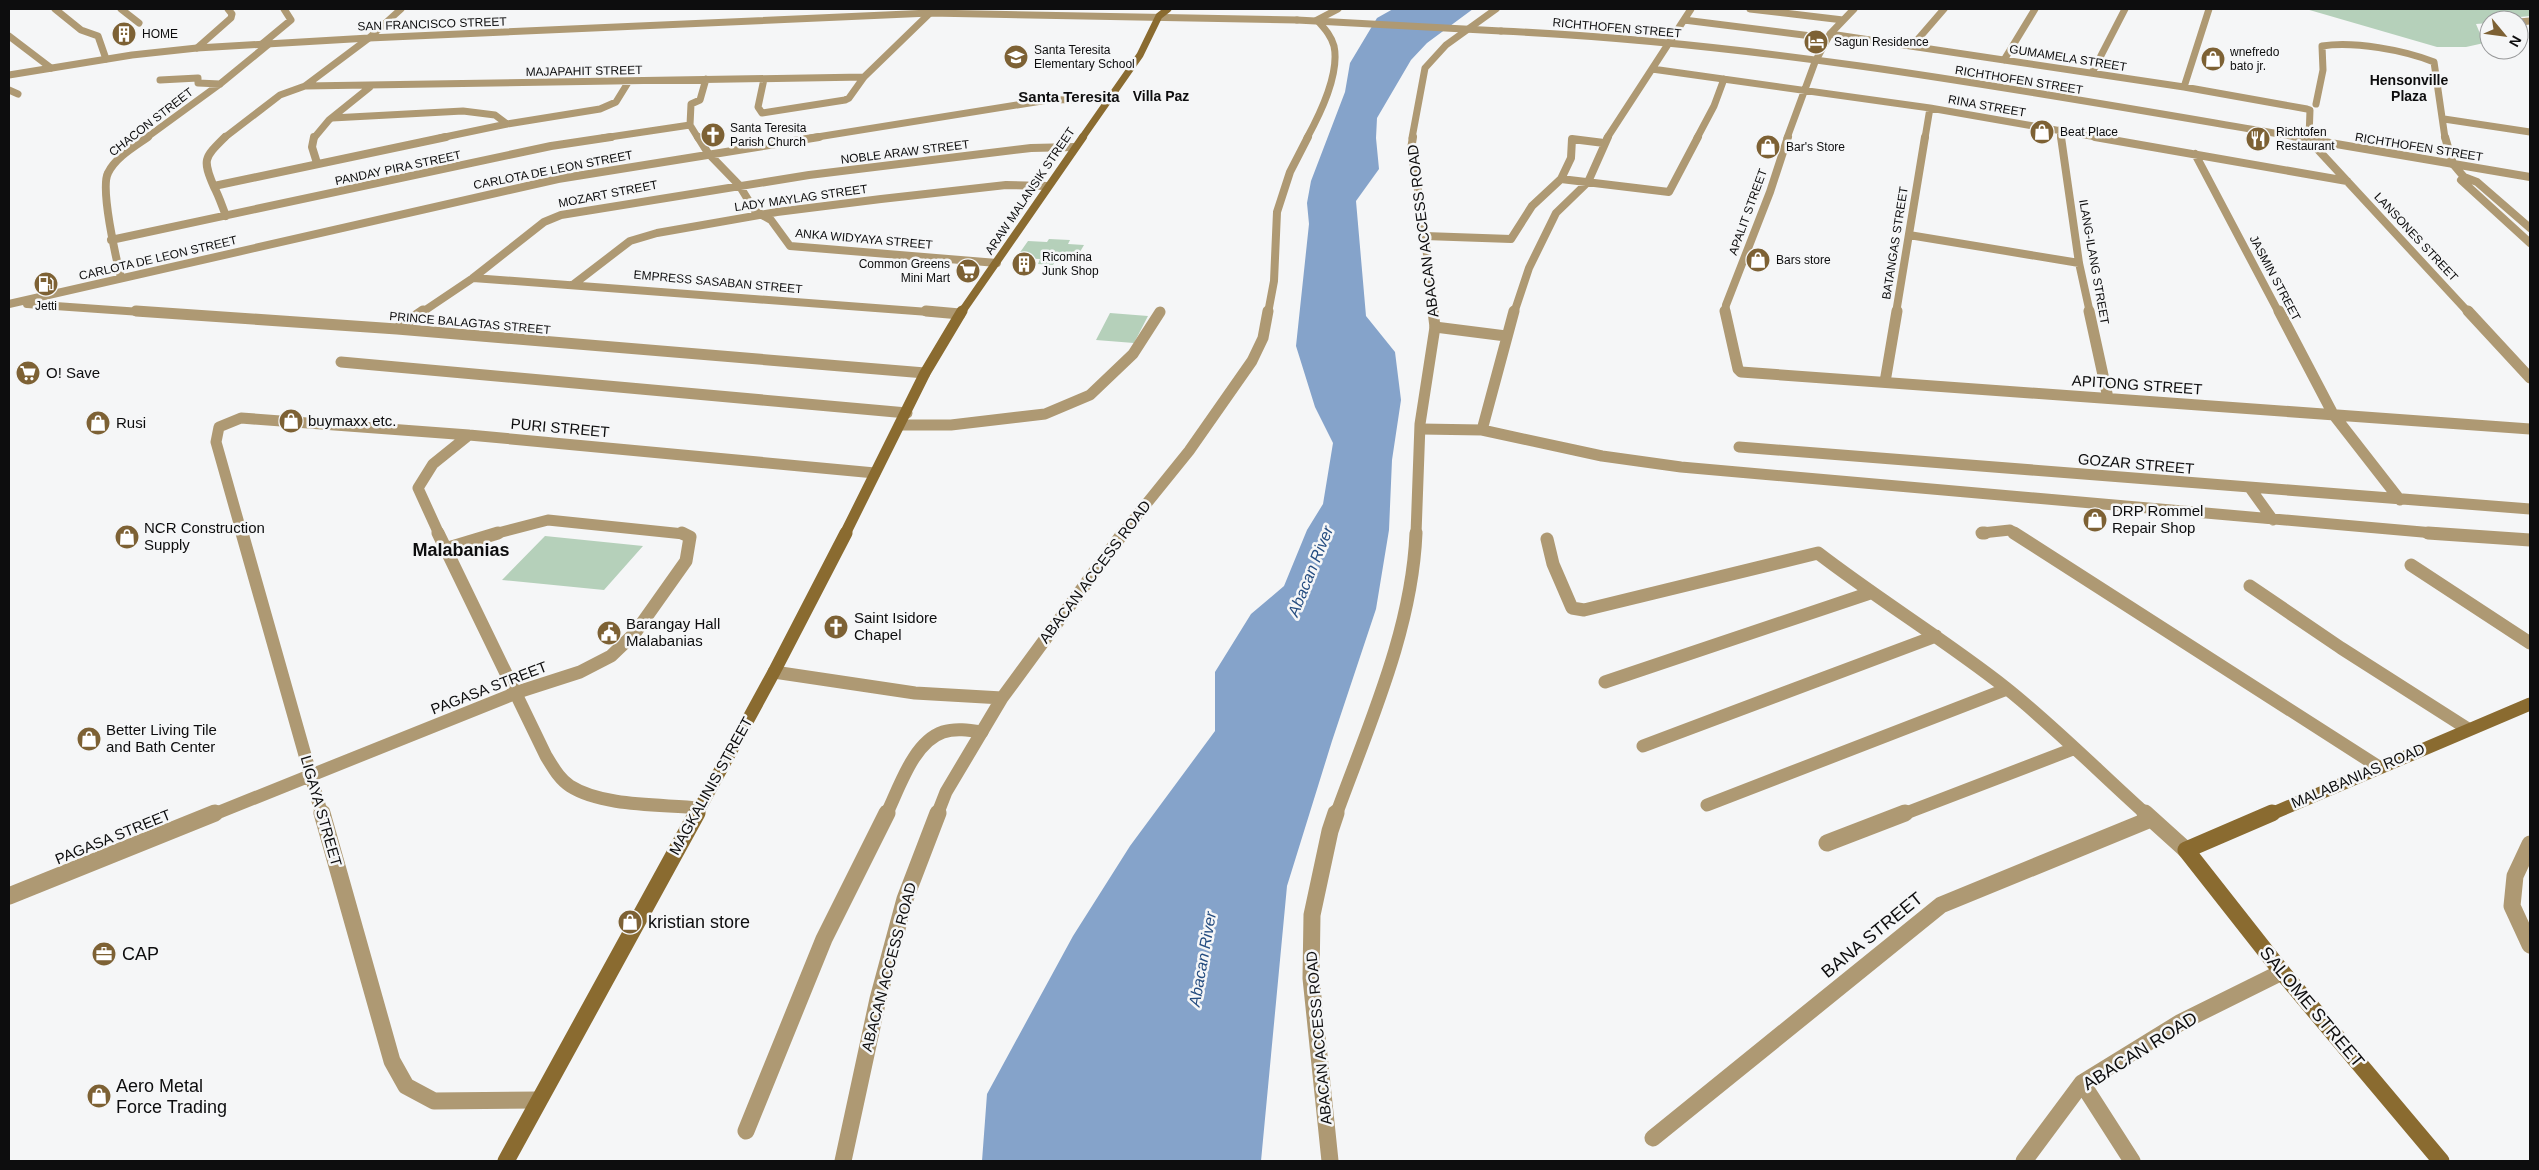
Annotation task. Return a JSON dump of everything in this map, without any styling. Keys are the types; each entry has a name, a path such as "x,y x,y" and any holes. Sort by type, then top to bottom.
{"main road":[{"path":"1159,16 1168,9"},
{"name":"ARAW MALANSIK STREET","path":"906,415 925,373 960,314 997,263 1047,186 1140,55 1159,16"},
{"name":"MAGKALINIS STREET","path":"506,1161 774,672 906,415"},
{"name":"MALABANIAS ROAD","path":"2186,850 2530,704"},
{"name":"SALOME STREET","path":"2186,850 2282,972 2441,1161"}],"street":[{"path":"55,9 81,30 98,36 106,59"},
{"path":"121,9 139,23"},
{"path":"197,48 231,18 232,14 228,9"},
{"name":"CHACON STREET","path":"121,278 111,240 107,193 104,183 108,172 119,158 220,84 291,20 284,9"},
{"path":"226,216 206,172 206,163 210,151 229,133 280,95 305,86 369,38 401,9"},
{"name":"ABACAN ACCESS ROAD","path":"843,1161 878,999 905,899 946,792 1002,698 1120,536 1190,451 1252,361 1263,338 1274,281 1277,212 1290,172 1324,104 1331,82 1334,47 1329,34 1317,20 1338,9"},
{"name":"ABACAN ACCESS ROAD","path":"1330,1161 1311,978 1312,914 1330,831 1385,681 1405,610 1415,558 1421,429 1435,328 1425,236 1411,149 1425,68 1446,45 1496,9"},
{"path":"1482,430 1506,336 1529,268 1556,213 1588,182 1604,143 1691,9"},
{"path":"1750,9 1843,20"},
{"name":"APALIT STREET","path":"1741,372 1738,369 1725,316 1726,305 1770,192 1803,90 1815,62 1828,36 1854,9"},
{"path":"1912,46 1944,9"},
{"path":"2004,60 2035,9"},
{"path":"2092,73 2125,9"},
{"path":"2184,87 2209,9"},
{"path":"764,79 758,110 766,114 845,100 864,77 931,11"},
{"name":"SAN FRANCISCO STREET","path":"9,75 106,59 197,48 266,43 931,11 1297,20"},
{"name":"RICHTHOFEN STREET","path":"1297,20 1501,31 1670,44 1815,62 2049,96 2530,177"},
{"name":"GUMAMELA STREET","path":"1684,20 1912,46 2184,87 2303,108 2310,110 2309,140"},
{"path":"9,36 51,68"},
{"path":"2316,104 2323,70 2322,46 2326,44 2411,54 2434,62 2446,144 2453,164 2464,177 2477,182 2530,228"},
{"name":"RINA STREET","path":"1652,70 1930,108 2347,180"},
{"name":"MAJAPAHIT STREET","path":"305,86 370,87 864,77"},
{"path":"160,80 198,78 198,83 220,84"},
{"path":"690,125 691,104 700,100 706,79"},
{"path":"1561,179 1669,192 1714,106 1724,80"},
{"path":"214,186 507,124 609,106 616,102 628,81"},
{"path":"317,163 313,153 312,139 332,118 370,87"},
{"path":"9,90 18,94"},
{"name":"CARLOTA DE LEON STREET","path":"11,303 534,184 708,153 1048,100 1109,100"},
{"name":"BATANGAS STREET","path":"1885,382 1930,108"},
{"path":"332,118 463,111 495,115 507,124"},
{"path":"2444,120 2530,132"},
{"name":"ANKA WIDYAYA STREET","path":"690,125 708,153 739,185 755,211 771,220 790,246 997,263"},
{"name":"PANDAY PIRA STREET","path":"111,240 551,146 690,125"},
{"name":"ILANG-ILANG STREET","path":"2060,130 2079,263 2108,398"},
{"path":"1425,236 1511,239 1527,209 1539,196 1561,179 1571,158 1572,139 1604,143"},
{"name":"LANSONES STREET","path":"2309,140 2530,378"},
{"name":"NOBLE ARAW STREET","path":"739,185 1031,148 1075,147"},
{"name":"JASMIN STREET","path":"2195,154 2333,414 2400,500"},
{"path":"2464,177 2461,180 2530,243"},
{"name":"MOZART STREET","path":"397,329 473,278 544,222 562,215 739,185"},
{"name":"LADY MAYLAG STREET","path":"574,284 630,240 638,237 764,216 1006,185 1047,186"},
{"path":"2490,206 2507,207"},
{"path":"1909,235 2079,263"},
{"name":"EMPRESS SASABAN STREET","path":"473,278 960,314"},
{"name":"PRINCE BALAGTAS STREET","path":"11,303 397,329 925,373"},
{"path":"341,362 906,415 951,425 1045,414 1090,395 1133,354 1160,312"},
{"path":"1435,328 1506,336"},
{"name":"APITONG STREET","path":"1741,372 2530,429"},
{"name":"PURI STREET","path":"242,418 469,435 875,473"},
{"name":"LIGAYA STREET","path":"242,418 219,427 216,442 392,1061 406,1086 434,1101 538,1100"},
{"path":"1421,429 1482,430 1602,456 1681,467 2273,520 2530,540"},
{"path":"469,435 435,460 424,471 418,488 445,549 515,694 557,774 570,786 590,796 699,808"},
{"name":"GOZAR STREET","path":"1739,447 2530,510"},
{"path":"2250,488 2273,520"},
{"name":"PAGASA STREET","path":"9,896 515,694 580,672 612,656 635,633 686,561 690,537 681,532 548,520 519,526 445,549"},
{"path":"1982,533 2010,530 2379,767"},
{"path":"1547,539 1552,564 1572,608 1590,610 1814,553 1820,555 1870,593 1936,636 2007,689 2186,850"},
{"path":"2411,566 2530,644"},
{"path":"2250,586 2341,648 2468,729"},
{"path":"1605,682 1870,593"},
{"path":"1642,746 1936,636"},
{"path":"774,672 884,691 944,697 1002,698"},
{"path":"1707,805 2007,689"},
{"path":"746,1131 824,939 915,757 936,733 949,729 982,732"},
{"path":"1826,843 2073,749"},
{"name":"BANA STREET","path":"1653,1138 1941,905 2151,820"},
{"path":"2530,844 2514,876 2512,906 2530,945"},
{"name":"ABACAN ROAD","path":"2024,1161 2082,1083 2181,1022 2282,972"},
{"path":"2082,1083 2132,1161"}],"green space":[{"path":"2306,9 2530,9 2529,16 2529,10 2479,10 2479,24 2476,24 2479,31 2479,44 2466,47 2437,47"},
{"path":"1049,239 1070,240 1068,244 1084,245 1074,262 1056,260 1053,265 1038,264 1040,259 1016,258 1028,241 1047,242"},
{"path":"1110,313 1148,316 1134,343 1096,340"},
{"path":"545,536 643,546 604,590 502,580"}],"water":[{"name":"Abacan River","path":"1393,9 1473,9 1427,43 1411,60 1377,118 1376,138 1379,169 1356,201 1366,316 1395,352 1401,400 1392,460 1389,530 1376,609 1332,741 1287,886 1261,1161 982,1161 987,1094 1073,936 1130,846 1215,731 1215,672 1251,614 1284,586 1307,530 1323,504 1333,443 1315,407 1296,346 1309,224 1307,203 1311,181 1345,92 1350,63 1377,18"}],"place":[{"name":"HOME","path":"124,34"},
{"name":"Sagun Residence","path":"1816,42"},
{"name":"Santa Teresita Elementary School","path":"1016,57"},
{"name":"wnefredo bato jr.","path":"2213,59"},
{"name":"Beat Place","path":"2042,132"},
{"name":"Santa Teresita Parish Church","path":"713,135"},
{"name":"Richtofen Restaurant","path":"2258,139"},
{"name":"Bar's Store","path":"1768,147"},
{"name":"Bars store","path":"1758,260"},
{"name":"Ricomina Junk Shop","path":"1024,264"},
{"name":"Common Greens Mini Mart","path":"968,271"},
{"name":"Jetti","path":"46,284"},
{"name":"O! Save","path":"28,373"},
{"name":"buymaxx etc.","path":"291,421"},
{"name":"Rusi","path":"98,423"},
{"name":"DRP Rommel Repair Shop","path":"2095,520"},
{"name":"NCR Construction Supply","path":"127,537"},
{"name":"Saint Isidore Chapel","path":"836,627"},
{"name":"Barangay Hall Malabanias","path":"609,633"},
{"name":"Better Living Tile and Bath Center","path":"89,739"},
{"name":"kristian store","path":"630,922"},
{"name":"CAP","path":"104,954"},
{"name":"Aero Metal Force Trading","path":"99,1096"}],"district":[{"name":"Hensonville Plaza","path":"2409,88"},
{"name":"Villa Paz","path":"1161,96"},
{"name":"Santa Teresita","path":"1069,97"},
{"name":"Malabanias","path":"461,550"}]}
